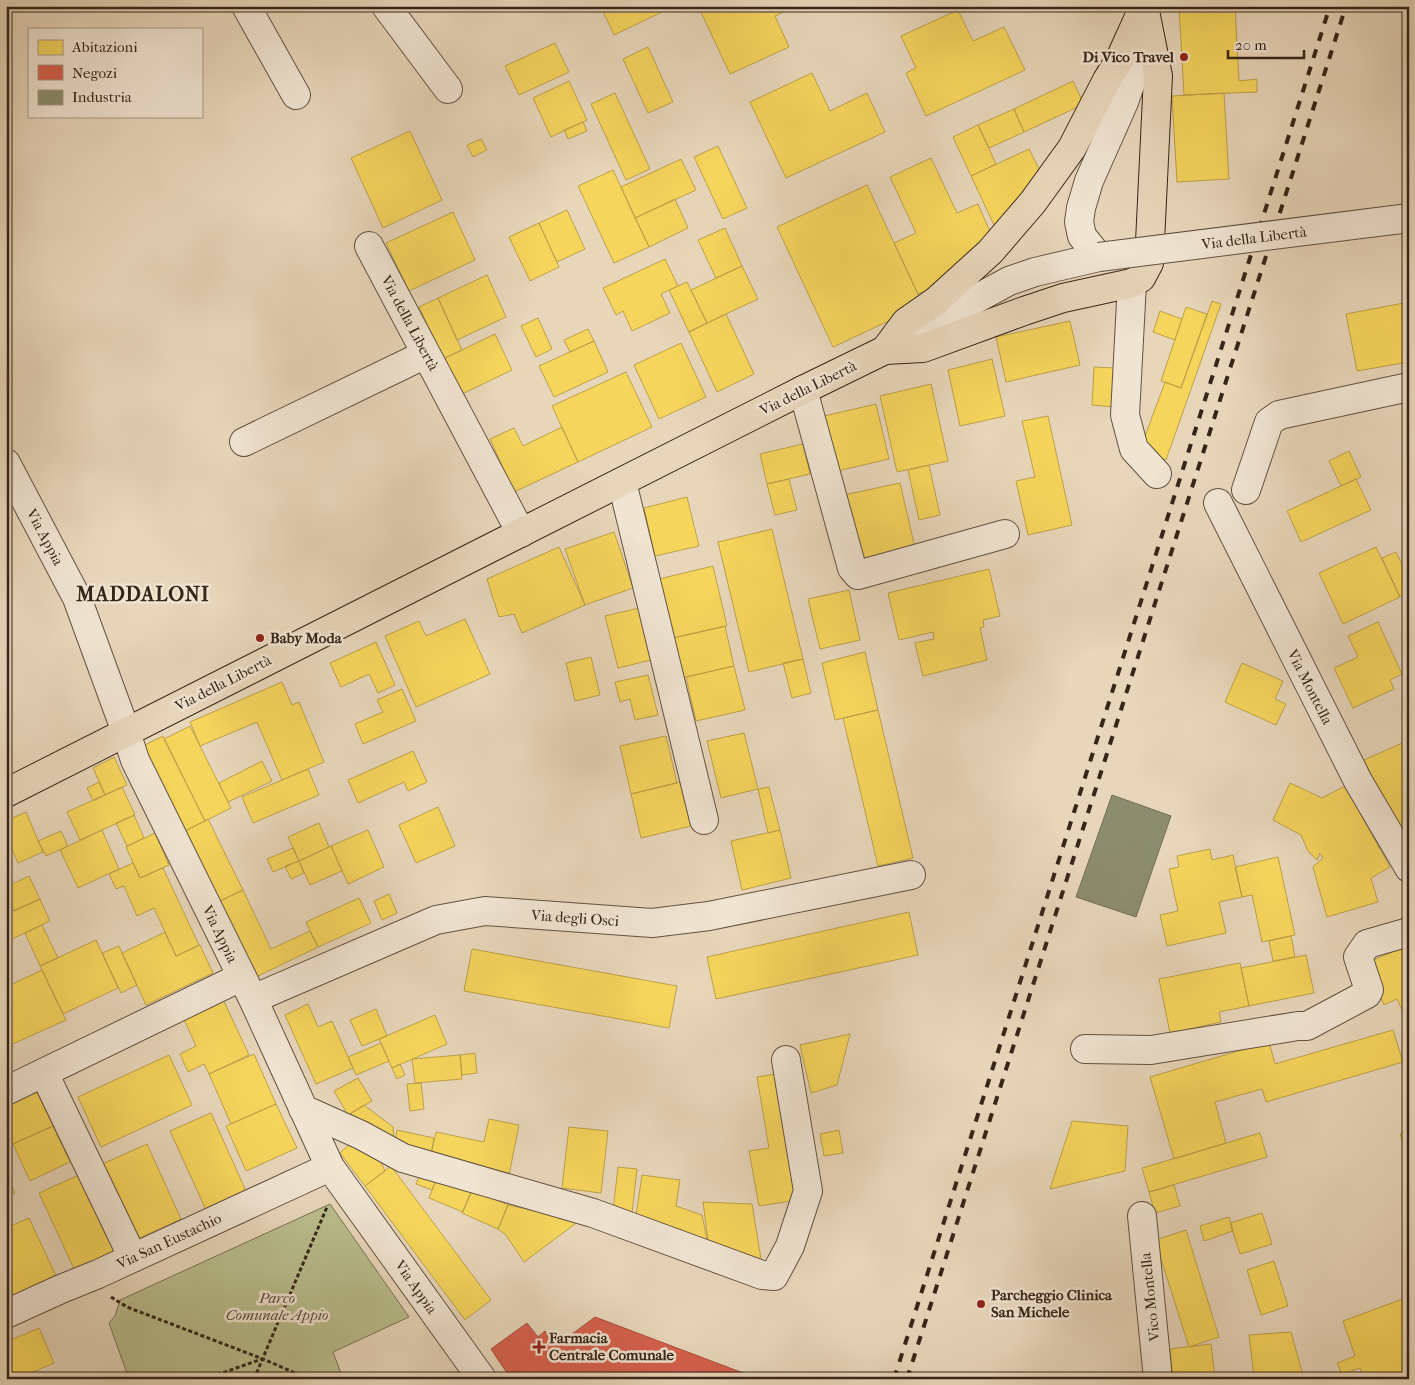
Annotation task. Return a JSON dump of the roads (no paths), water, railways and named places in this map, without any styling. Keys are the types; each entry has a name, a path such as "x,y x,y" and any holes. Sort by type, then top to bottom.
{"main road":[{"path":"885,350 924,348 1063,298 1132,283 1141,278 1150,263 1158,86 1158,76 1144,6"},
{"path":"885,350 906,322 936,301 990,252 1033,202 1072,148 1120,58 1144,6"},
{"name":"Via della Libertà","path":"6,793 885,350"}],"street":[{"path":"246,6 296,95"},
{"path":"386,6 448,89"},
{"path":"1099,257 1082,236 1079,222 1081,208 1089,181 1124,102 1136,68 1144,6"},
{"name":"Via della Libertà","path":"885,350 1009,281 1035,272 1099,257 1409,218"},
{"name":"Via della Libertà","path":"370,246 521,533"},
{"path":"1132,283 1125,415 1134,450 1157,474"},
{"path":"244,442 426,354"},
{"path":"1246,490 1269,422 1279,415 1409,387"},
{"path":"803,390 852,568 858,575 1005,534"},
{"name":"Via Appia","path":"6,463 77,598 126,732 134,760 247,988 335,1173 482,1379"},
{"path":"622,482 704,820"},
{"name":"Via Montella","path":"1218,503 1358,781 1409,868"},
{"name":"Via degli Osci","path":"6,1091 44,1073 247,988 436,920 485,911 652,923 709,916 910,875"},
{"path":"1085,1049 1151,1050 1307,1026 1367,994 1369,990 1358,957 1367,944 1409,932"},
{"path":"304,1109 361,1135 403,1158 593,1213 762,1275 774,1276 790,1246 808,1191 786,1060"},
{"path":"44,1073 133,1258"},
{"name":"Via San Eustachio","path":"6,1314 335,1173"},
{"name":"Vico Montella","path":"1142,1216 1158,1379"}],"railway":[{"path":"894,1379 1330,6"},
{"path":"907,1379 1346,6"}],"place":[{"name":"Di Vico Travel","path":"1184,57"},
{"name":"Baby Moda","path":"260,638"},
{"name":"Parcheggio Clinica San Michele","path":"981,1304"},
{"name":"Farmacia Centrale Comunale","path":"539,1347"}],"district":[{"name":"MADDALONI","path":"143,594"}],"park label":[{"name":"Parco Comunale Appio","path":"277,1306"}]}
